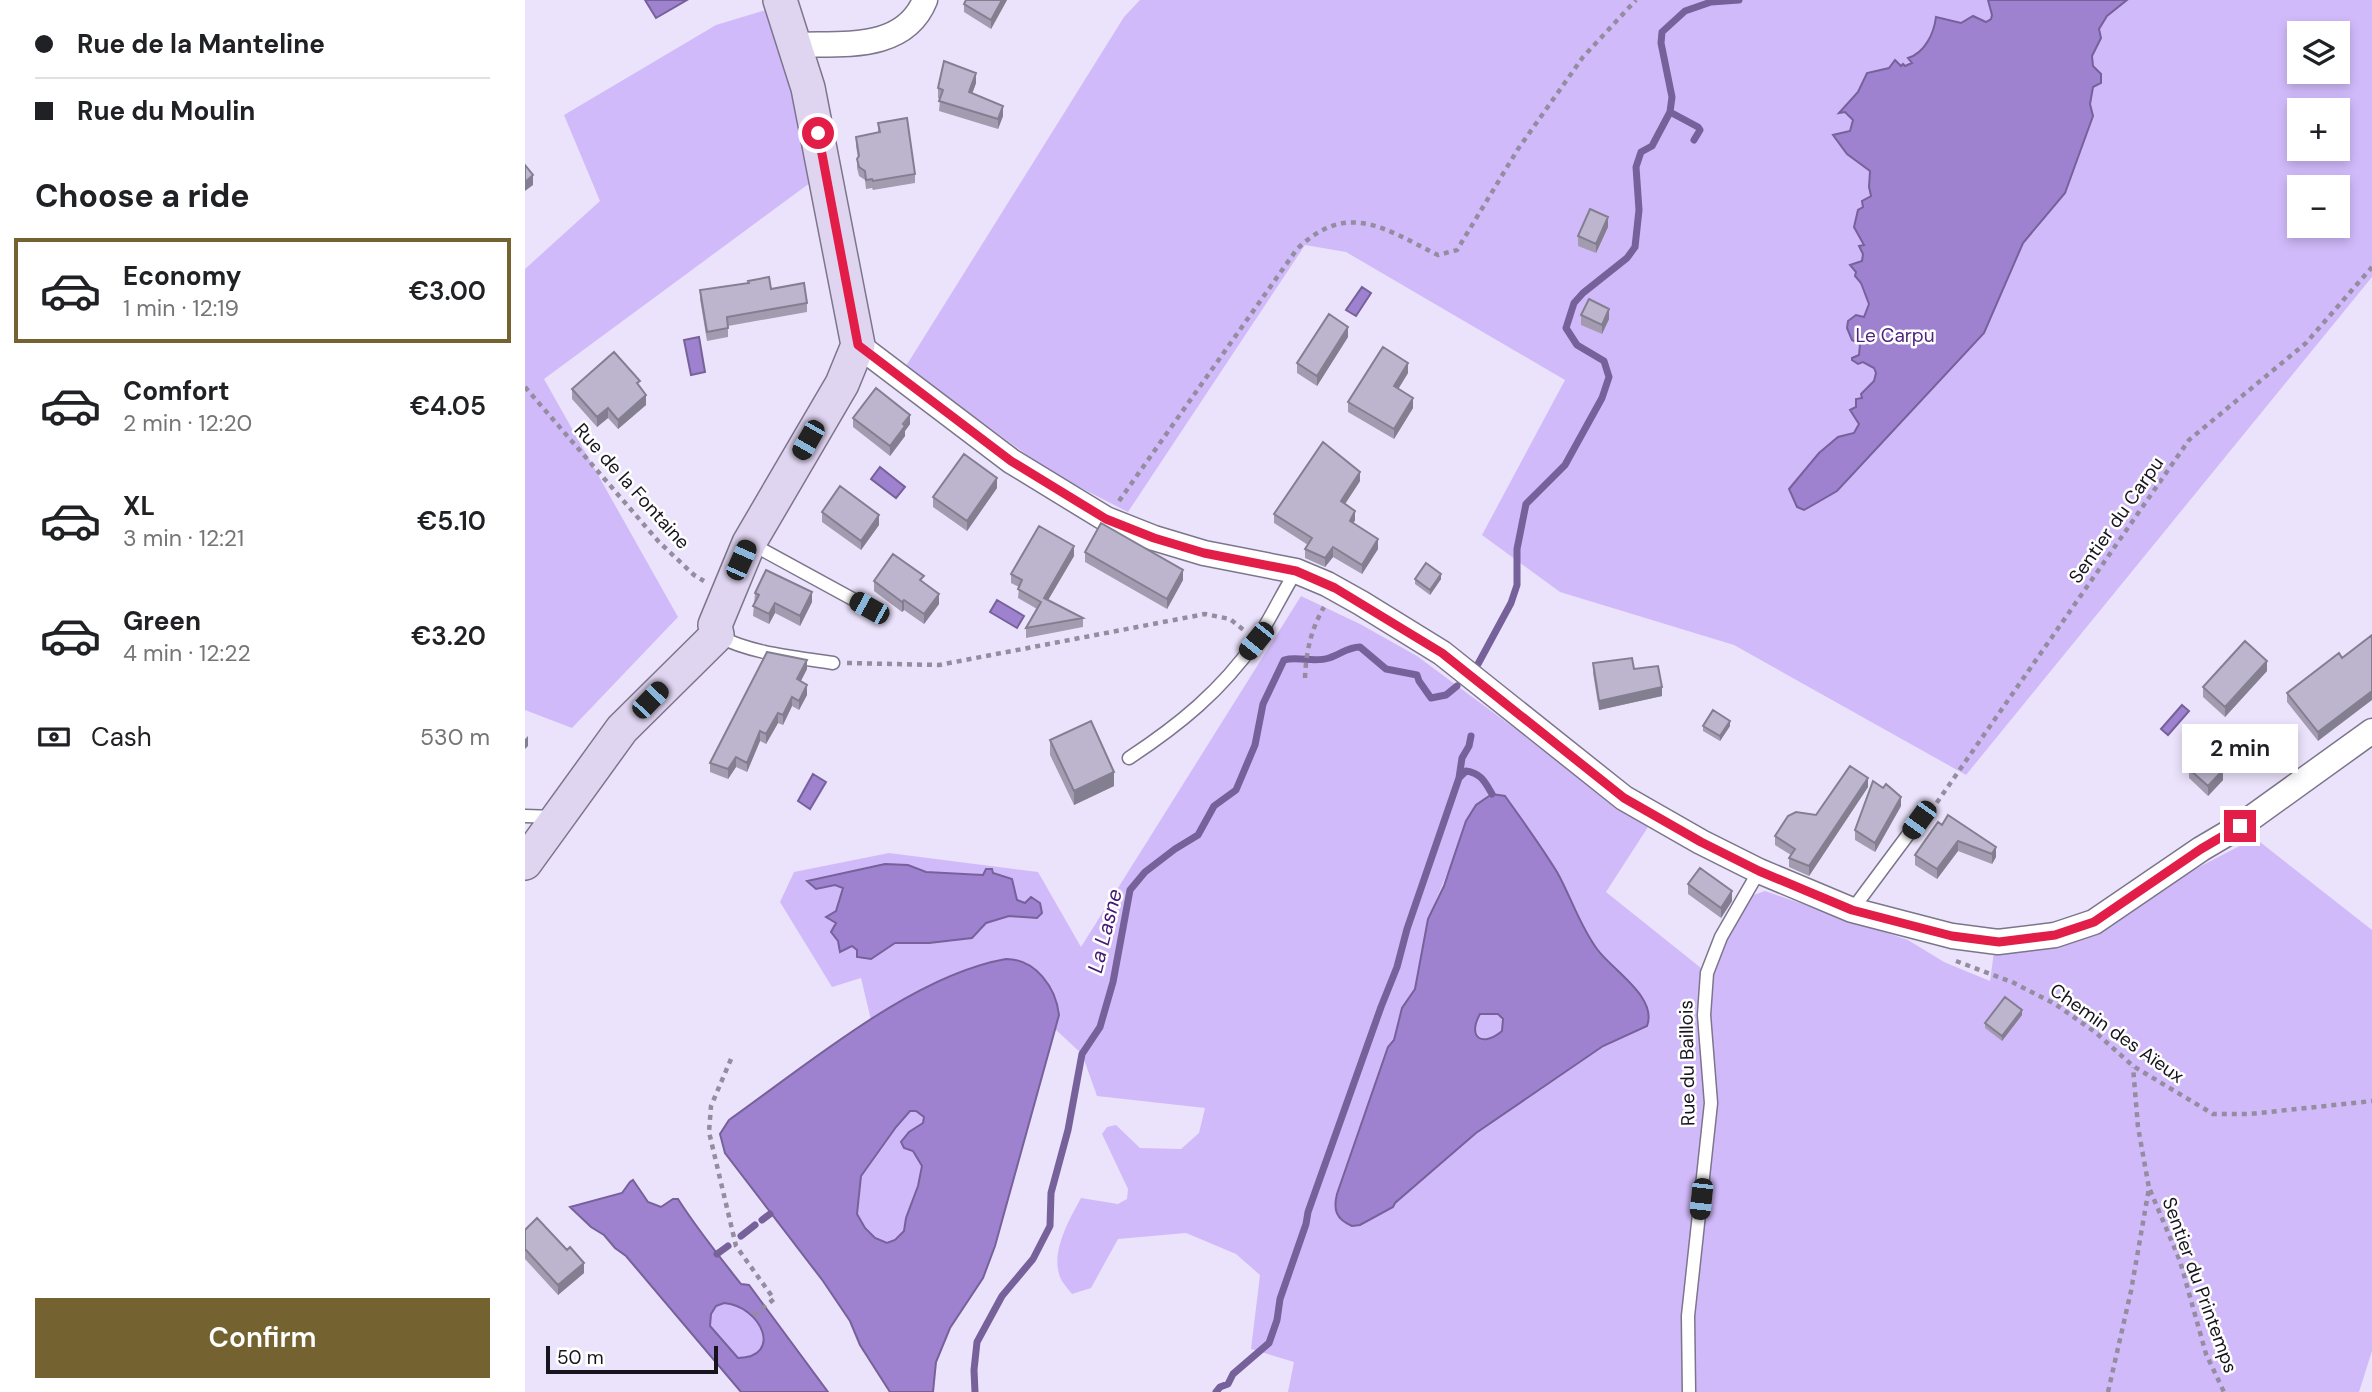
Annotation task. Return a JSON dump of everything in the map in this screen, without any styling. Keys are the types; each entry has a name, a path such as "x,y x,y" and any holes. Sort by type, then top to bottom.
{"street":[{"path":"525,863 622,729 717,635 715,625 749,542 842,384 858,345 808,88 780,0"},
{"path":"796,45 870,42 898,34 912,21 925,0"},
{"path":"858,345 1011,461 1106,519 1154,538 1204,553 1296,571 1335,588 1442,653 1624,798 1701,842 1759,871 1852,910 1952,936 1999,942 2055,935 2094,922 2201,849 2240,826 2372,731"}],"lane":[{"path":"749,542 869,608"},
{"path":"1129,758 1174,728 1217,688 1256,641 1296,571"},
{"path":"717,635 770,653 833,663"},
{"path":"525,816 551,815 559,818"},
{"path":"1852,910 1919,820"},
{"name":"Rue du Baillois","path":"1689,1392 1688,1316 1711,1102 1704,1015 1707,973 1721,937 1759,871"}],"path":[{"path":"1106,519 1303,243 1324,228 1365,222 1377,225 1438,255 1457,250 1518,149 1583,57 1636,0"},
{"name":"Sentier du Carpu","path":"1919,820 1929,814 2189,440 2307,343 2372,267"},
{"name":"Rue de la Fontaine","path":"525,387 659,542 694,575 726,595"},
{"path":"1304,678 1306,653 1316,621 1335,588"},
{"path":"833,663 939,665 1205,614 1230,619 1256,641"},
{"name":"Chemin des Aïeux","path":"1945,956 2013,982 2055,1004 2095,1032 2133,1066 2213,1114 2251,1114 2372,1101"},
{"path":"731,1059 711,1106 709,1132 736,1246 774,1298 753,1316"},
{"path":"2108,1392 2131,1291 2149,1188 2138,1127 2133,1066"},
{"name":"Sentier du Printemps","path":"2149,1188 2180,1261 2206,1354 2224,1392"}],"green space":[{"name":"Le Carpu","path":"1140,0 2372,0 2372,277 1966,775 1734,645 1560,592 1482,535 1565,380 1346,252 1305,245 1128,512 1050,472 906,366 1124,17"},
{"path":"766,10 794,82 818,177 544,379 678,617 572,728 525,710 525,269 600,201 564,115 716,25"},
{"path":"1301,596 1360,624 1417,656 1648,827 1606,892 1706,972 1751,896 1765,891 1908,940 1944,962 1990,981 1996,937 2120,908 2255,838 2372,930 2372,1351 2359,1392 1288,1392 1294,1362 1251,1349 1260,1275 1236,1254 1186,1233 1118,1239 1091,1288 1072,1294 1058,1271 1057,1261 1062,1238 1081,1198 1118,1204 1127,1199 1128,1189 1102,1134 1107,1127 1116,1125 1140,1148 1181,1149 1199,1133 1205,1108 1097,1096 1082,1054 1055,1029 1059,1015 1006,959 950,975 871,1020 861,978 832,987 780,902 794,872 889,853 1038,872 1081,947","holes":["1492,794 1505,796 1557,872 1596,949 1644,999 1647,1026 1603,1046 1476,1133 1393,1207 1374,1218 1335,1202 1337,1194 1388,1048 1394,1040 1402,1008 1415,989 1428,919 1476,805","908,865 926,872 1002,875 1016,892 1017,900 1025,903 1037,918 1009,916 986,923 972,938 929,943 895,943 871,959 857,957 857,950 852,946 840,952 836,911 843,888 835,884"]},
{"path":"1489,1012 1499,1016 1503,1026 1499,1036 1489,1040 1479,1036 1475,1026 1479,1016"},
{"path":"910,1111 916,1111 925,1117 923,1123 901,1142 904,1148 913,1151 922,1166 904,1231 895,1240 887,1243 875,1238 857,1214 861,1176"},
{"path":"724,1303 737,1306 748,1313 762,1331 761,1349 752,1355 738,1358 710,1326 711,1314 716,1305"}],"shaded area":[{"path":"645,0 687,0 656,18"},
{"path":"1988,0 2127,0 2107,16 2099,29 2101,38 2092,56 2093,66 2101,74 2101,83 2093,87 2090,104 2093,116 2065,193 2023,243 1984,333 1837,491 1804,510 1797,507 1789,489 1819,453 1838,437 1854,433 1859,424 1850,410 1856,407 1856,399 1862,398 1861,394 1874,381 1876,373 1874,368 1863,362 1858,364 1852,360 1859,355 1860,344 1852,340 1847,328 1848,321 1856,315 1864,317 1869,304 1861,283 1855,276 1856,272 1850,265 1862,261 1863,254 1859,246 1864,245 1854,227 1858,210 1863,207 1862,201 1871,196 1870,171 1847,154 1833,135 1850,131 1853,120 1845,112 1839,113 1858,92 1867,73 1889,68 1895,60 1901,66 1912,63 1908,58 1919,52 1928,42 1936,17 1961,23 1973,16 1986,22 1992,15"},
{"path":"1362,287 1371,293 1356,316 1346,310"},
{"path":"699,337 705,372 691,375 684,340"},
{"path":"880,467 905,487 896,498 871,479"},
{"path":"997,600 1024,616 1017,628 990,612"},
{"path":"2182,705 2189,711 2168,735 2161,729"},
{"path":"813,774 826,782 810,809 798,801"},
{"path":"1492,794 1505,796 1557,872 1597,949 1640,994 1649,1015 1647,1026 1603,1046 1476,1133 1393,1207 1360,1225 1352,1226 1337,1213 1337,1194 1388,1047 1394,1040 1402,1008 1415,989 1428,919 1444,886 1466,821 1476,805","holes":["1480,1014 1498,1014 1503,1019 1502,1031 1488,1039 1479,1038 1475,1029"]},
{"path":"885,864 908,865 926,872 983,875 986,869 992,869 993,873 1012,879 1017,900 1025,903 1031,897 1040,903 1042,913 1037,918 1009,916 986,923 972,938 929,943 895,943 871,959 857,957 857,950 852,946 840,952 838,941 831,932 836,923 826,917 836,911 843,888 835,885 816,889 807,881"},
{"path":"1006,959 1027,964 1049,985 1059,1015 995,1246 983,1278 950,1328 936,1362 933,1392 890,1392 860,1345 850,1321 823,1281 725,1153 720,1134 729,1120 862,1025 934,983 971,968","holes":["910,1111 916,1111 924,1117 923,1123 909,1132 901,1142 904,1148 913,1151 922,1166 918,1186 904,1231 895,1240 887,1243 875,1238 857,1214 861,1176 896,1127"]},
{"path":"633,1180 648,1202 661,1207 673,1199 678,1199 741,1284 749,1285 828,1392 741,1392 626,1256 570,1207 622,1193","holes":["724,1303 737,1306 757,1321 764,1341 760,1349 752,1355 738,1358 710,1326 711,1314 716,1306"]}],"building":[{"path":"966,0 1002,0 991,20 964,4"},
{"path":"944,61 976,73 969,92 1003,106 998,119 939,101 943,90 938,88"},
{"path":"907,118 915,174 866,180 865,171 859,167 857,159 859,156 856,137 880,132 878,123"},
{"path":"525,165 533,175 525,182"},
{"path":"1590,209 1608,217 1596,244 1578,236"},
{"path":"769,277 771,289 804,283 807,303 727,317 728,328 707,332 700,290 749,283 748,281"},
{"path":"1589,299 1609,309 1602,325 1581,315"},
{"path":"1329,314 1348,327 1317,376 1297,363"},
{"path":"1383,347 1408,363 1394,386 1413,398 1394,429 1348,402"},
{"path":"614,352 640,381 637,383 646,395 618,420 608,408 597,417 572,389"},
{"path":"876,388 910,415 890,446 853,418"},
{"path":"1323,442 1360,472 1341,501 1355,511 1350,521 1378,539 1362,565 1333,547 1325,558 1305,549 1312,538 1274,514"},
{"path":"964,454 997,478 967,521 933,497"},
{"path":"840,486 879,515 861,541 822,512"},
{"path":"1101,523 1183,570 1167,599 1085,552"},
{"path":"1039,526 1074,546 1044,598 1083,618 1026,628 1041,602 1018,589 1022,580 1011,574"},
{"path":"893,554 924,576 920,580 939,594 924,614 904,600 902,602 874,581"},
{"path":"1426,563 1441,574 1430,590 1415,579"},
{"path":"766,570 812,592 800,616 775,603 769,614 753,606 759,595 755,593"},
{"path":"2372,635 2372,691 2318,732 2287,693 2339,653 2342,658"},
{"path":"2245,641 2267,661 2225,707 2203,687"},
{"path":"767,652 807,660 797,679 807,685 799,701 792,697 783,715 778,713 766,734 760,731 747,763 736,757 728,769 710,763"},
{"path":"1632,658 1634,669 1658,666 1662,687 1599,701 1593,663"},
{"path":"1713,710 1730,721 1720,736 1703,726"},
{"path":"1091,721 1114,772 1074,791 1050,740"},
{"path":"2236,732 2244,740 2219,766 2223,770 2208,786 2189,769"},
{"path":"1850,766 1868,778 1809,866 1789,858 1795,849 1775,836 1788,816 1796,812 1816,815"},
{"path":"1873,781 1883,788 1886,784 1901,797 1875,843 1855,830"},
{"path":"1948,815 1996,847 1992,854 1958,841 1937,869 1915,855 1938,822 1942,825"},
{"path":"1700,868 1732,891 1721,908 1688,884"},
{"path":"2005,997 2022,1010 2002,1036 1985,1023"},
{"path":"537,1218 567,1250 570,1247 584,1263 558,1285 525,1249 525,1230"}],"waterway":[{"name":"La Lasne","path":"1478,664 1511,603 1517,585 1517,549 1526,504 1565,465 1602,398 1609,377 1604,361 1577,345 1566,328 1574,303 1627,258 1635,247 1639,210 1636,167 1641,152 1652,146 1670,112 1672,97 1661,43 1662,32 1685,11 1711,2 1739,0"},
{"path":"1670,112 1698,127 1700,130 1694,140"},
{"name":"La Lasne","path":"975,1392 977,1342 1002,1296 1033,1259 1050,1226 1051,1193 1068,1130 1082,1054 1100,1027 1113,982 1130,890 1145,872 1198,835 1214,806 1236,790 1255,745 1263,704 1284,660 1323,659 1360,647 1386,669 1417,675 1431,698 1446,695 1457,686"},
{"path":"1216,1392 1228,1384 1233,1374 1269,1343 1308,1212 1397,967 1471,736"},
{"path":"1459,778 1466,771 1475,774 1485,782 1492,794"},
{"path":"762,1220 770,1214"},
{"path":"741,1236 755,1225"},
{"path":"717,1254 728,1246"}],"route":[{"path":"818,133 858,345 1011,461 1106,519 1154,538 1204,553 1296,571 1361,603 1442,653 1624,798 1759,871 1852,910 1952,936 1999,942 2055,935 2094,922 2201,849 2240,826"}]}
